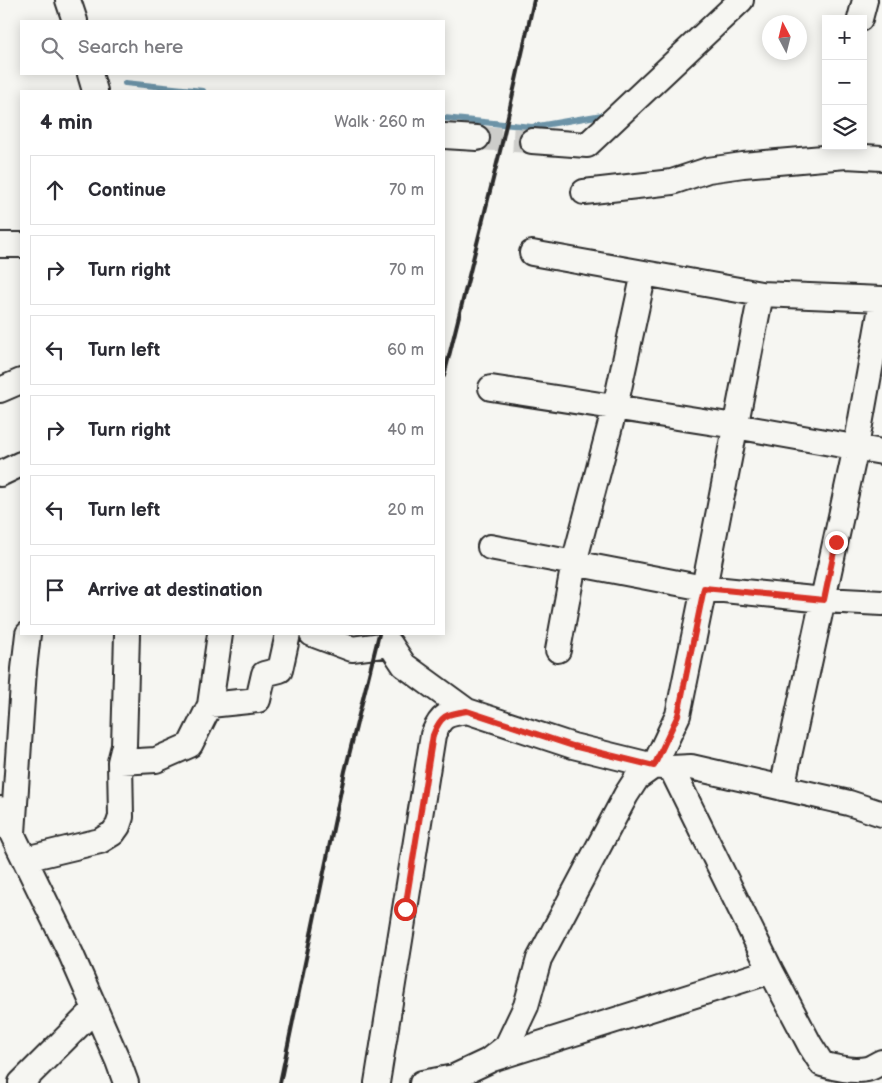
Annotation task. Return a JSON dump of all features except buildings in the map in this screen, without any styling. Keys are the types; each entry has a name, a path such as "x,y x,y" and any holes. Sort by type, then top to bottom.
{"street":[{"path":"68,0 75,20"},
{"path":"532,141 587,145 741,0"},
{"path":"861,15 865,0"},
{"path":"90,75 95,90"},
{"path":"445,136 477,138"},
{"path":"584,192 672,182 708,170 838,151 854,156 882,158"},
{"path":"0,246 20,245"},
{"path":"532,253 761,294 882,301 856,447 782,788"},
{"path":"558,650 574,563 615,407 644,273"},
{"path":"761,294 678,715 662,767 810,1045 822,1064 851,1070 867,1069 882,1062"},
{"path":"0,390 20,381"},
{"path":"491,388 735,426 882,452"},
{"path":"0,474 20,464"},
{"path":"490,547 704,588 824,600 882,603"},
{"path":"13,835 28,635"},
{"path":"25,859 100,840 113,833 118,826 121,817 120,762 124,746 127,635"},
{"path":"120,762 156,760 190,745 210,704 220,635"},
{"path":"210,704 258,700 264,674 280,670 288,635"},
{"path":"314,635 352,650 390,644 404,665 467,711 573,746 662,767 691,767 849,803 882,814"},
{"path":"377,1083 433,735 438,723 449,714 467,711"},
{"path":"488,1061 507,1046 526,1006 539,959 626,795 637,778 662,767"},
{"path":"0,809 71,954 126,1083"},
{"path":"422,1083 454,1078 488,1061 771,971"},
{"path":"21,1083 95,1009"}],"waterway":[{"path":"125,83 193,90"},
{"path":"445,118 532,127 608,114"}],"tunnel":[{"path":"477,138 532,141"}],"railway":[{"path":"445,372 501,147 534,0"},
{"path":"280,1083 345,771 379,635"}],"route":[{"path":"405,909 433,735 438,723 449,714 467,711 573,746 654,766 678,715 704,588 824,600 836,542"}]}
